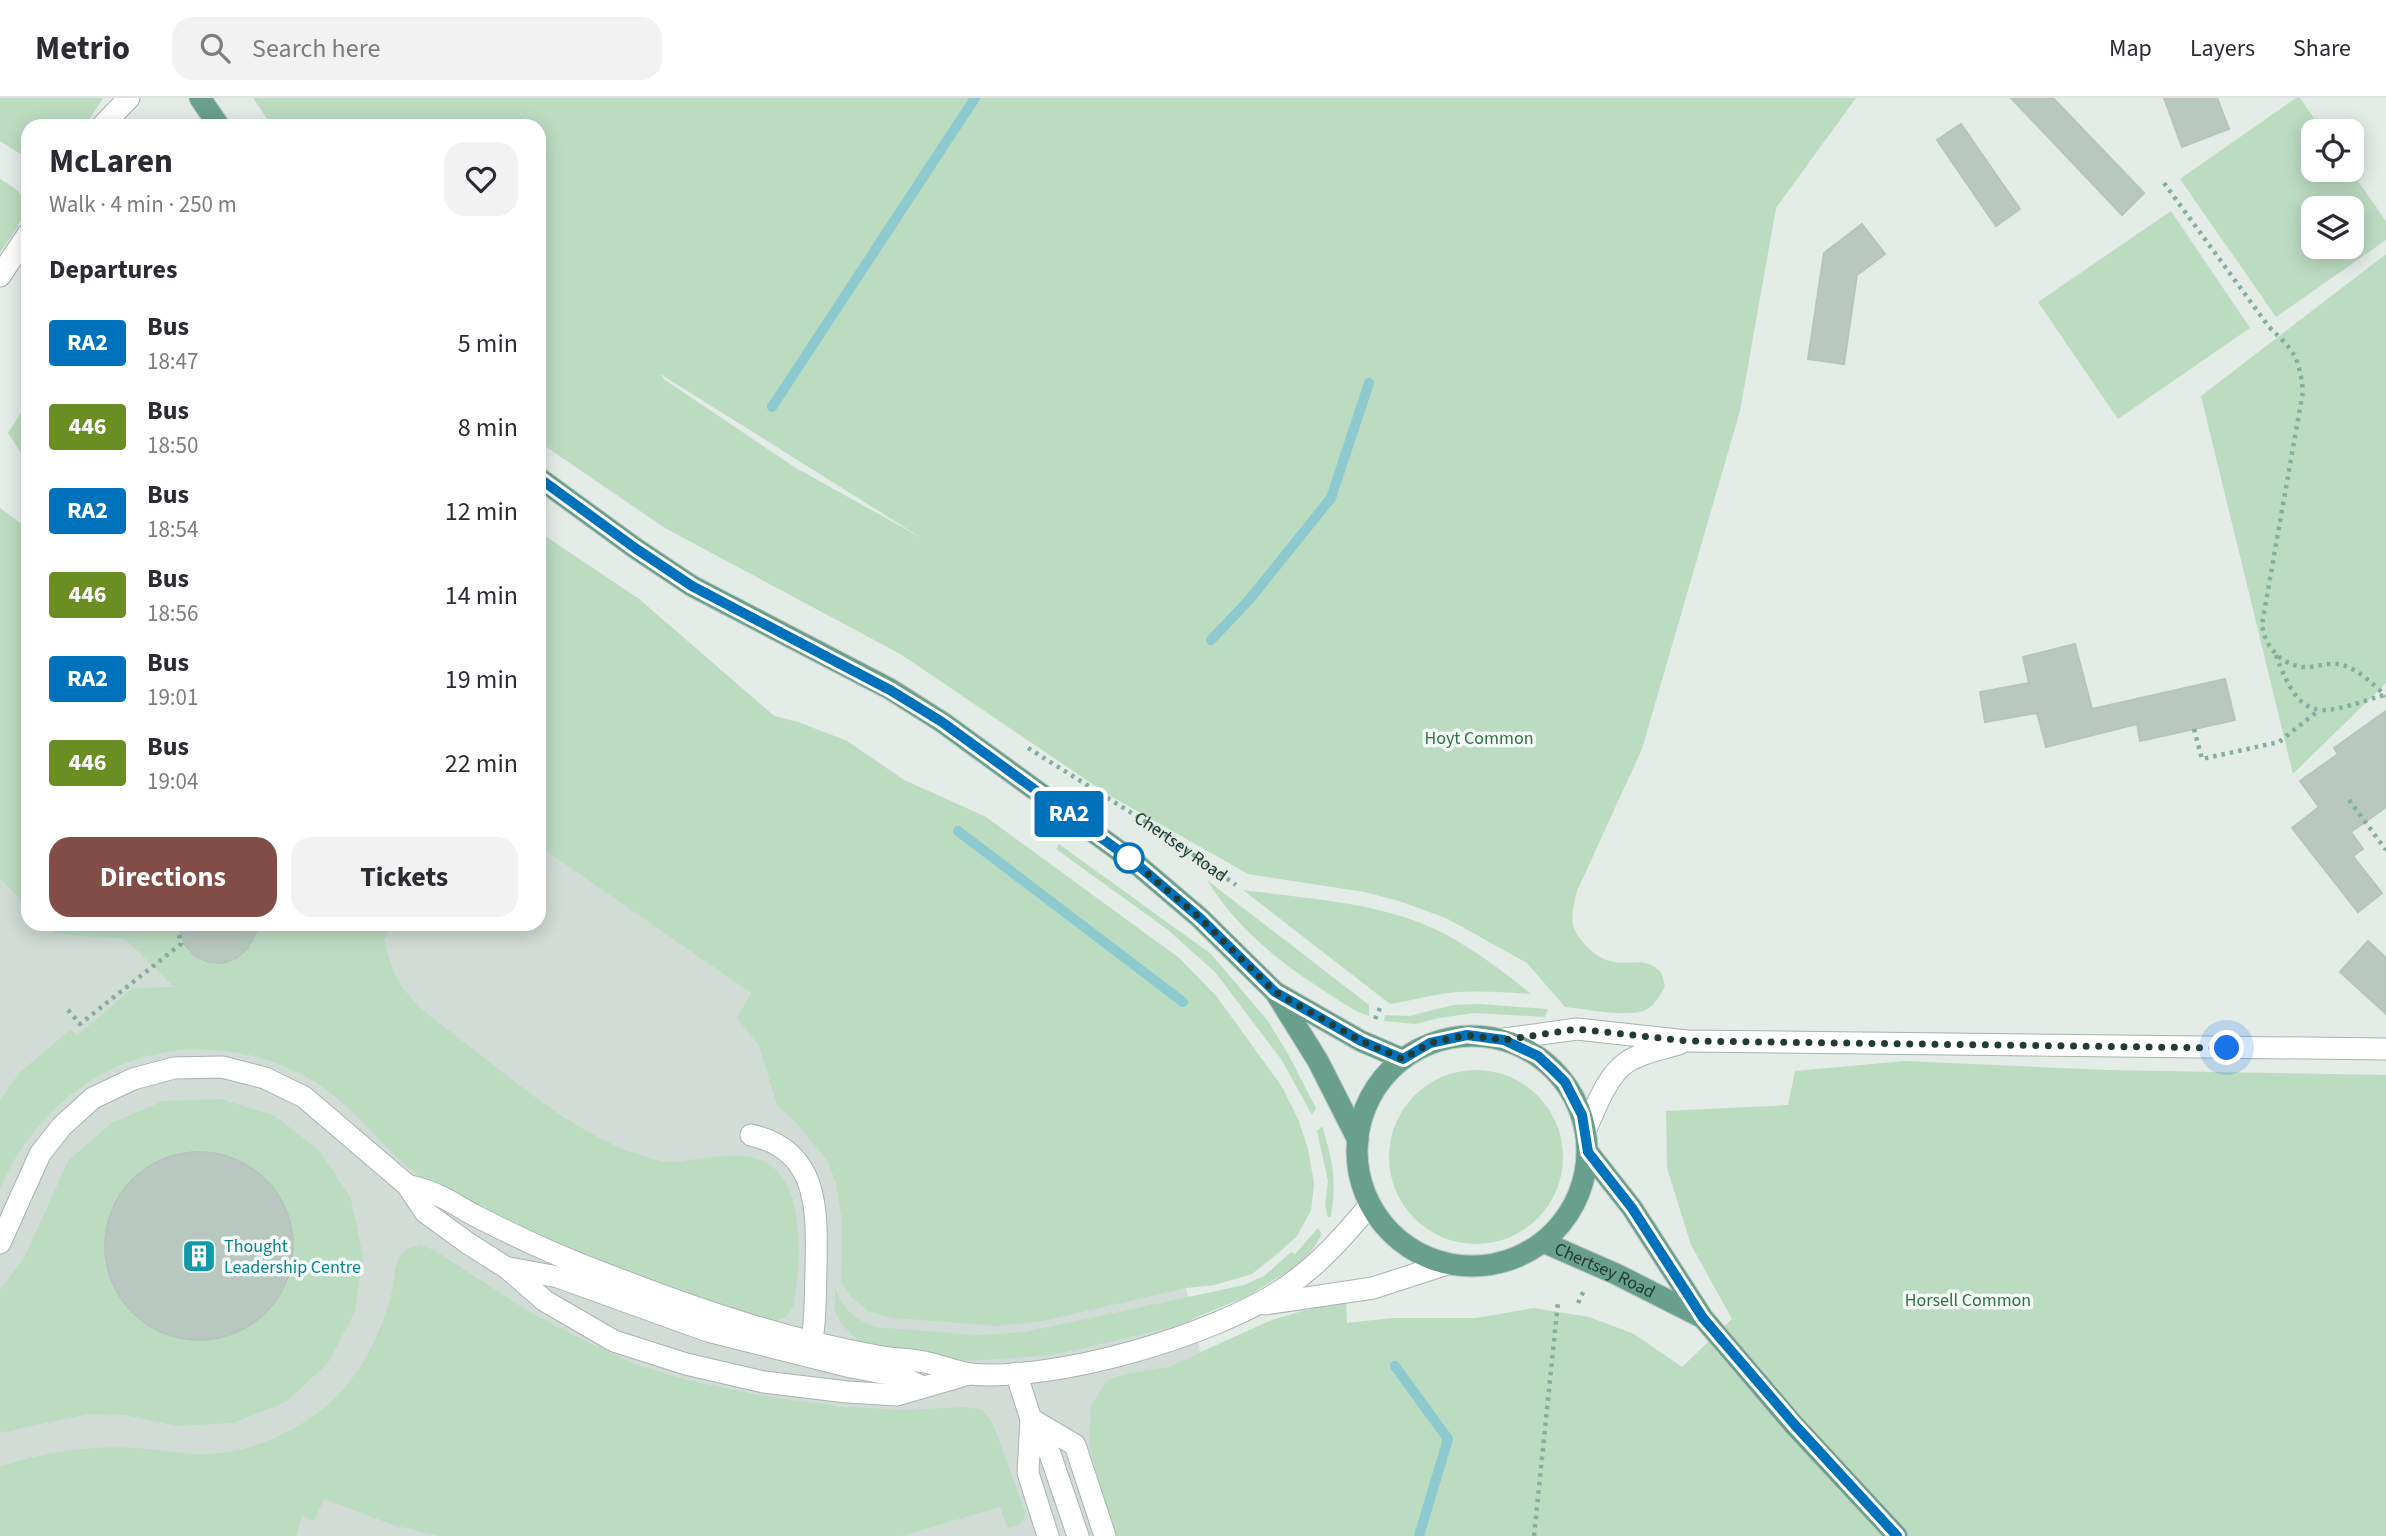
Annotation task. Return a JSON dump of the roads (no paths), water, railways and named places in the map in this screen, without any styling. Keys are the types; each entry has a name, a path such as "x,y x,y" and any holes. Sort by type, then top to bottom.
{"main road":[{"path":"200,98 214,119"},
{"path":"546,483 692,586 890,690 942,722 1133,861 1200,918 1275,992 1318,1060 1358,1140"},
{"path":"1275,992 1352,1036 1403,1059"},
{"path":"1467,1035 1504,1040 1538,1056 1565,1082 1582,1115 1586,1141 1585,1175 1570,1212 1543,1242 1507,1261 1477,1266 1447,1264 1419,1254 1394,1236 1370,1205 1357,1167 1358,1140 1373,1090 1403,1059 1430,1043 1467,1035"},
{"name":"Chertsey Road","path":"1586,1141 1703,1318 1794,1424 1897,1536"},
{"name":"Chertsey Road","path":"1543,1242 1616,1274 1703,1318"}],"street":[{"path":"110,119 129,98"},
{"path":"0,276 21,244"},
{"path":"1504,1040 1577,1029 1687,1041 2386,1049"},
{"path":"1586,1141 1616,1073 1627,1062 1687,1041"},
{"path":"0,1242 40,1154 62,1126 93,1098 133,1079 174,1068 222,1068 265,1078 303,1097 407,1185 425,1212 507,1268 545,1301 614,1341 764,1382 803,1388 897,1395 970,1374 1016,1373 1066,1367 1135,1351 1258,1306 1373,1288 1447,1264"},
{"path":"751,1135 771,1139 795,1158 813,1195 816,1217 811,1349 803,1388"},
{"path":"407,1185 437,1195 578,1263 811,1349 899,1376 923,1387"},
{"path":"1258,1306 1322,1259 1370,1205"},
{"path":"507,1268 558,1277 708,1331 811,1349 924,1362 970,1374"},
{"path":"1016,1373 1031,1419 1050,1454 1078,1536"},
{"path":"1031,1419 1028,1473 1048,1536"},
{"path":"1031,1419 1075,1445 1105,1536"}],"waterway":[{"path":"772,407 975,98"},
{"path":"1211,640 1249,600 1331,498 1369,383"},
{"path":"958,831 1183,1002"},
{"path":"1395,1366 1448,1439 1419,1536"}],"place":[{"name":"Thought Leadership Centre","path":"199,1256"}],"park label":[{"name":"Hoyt Common","path":"1479,738"},
{"name":"Horsell Common","path":"1968,1300"}]}
